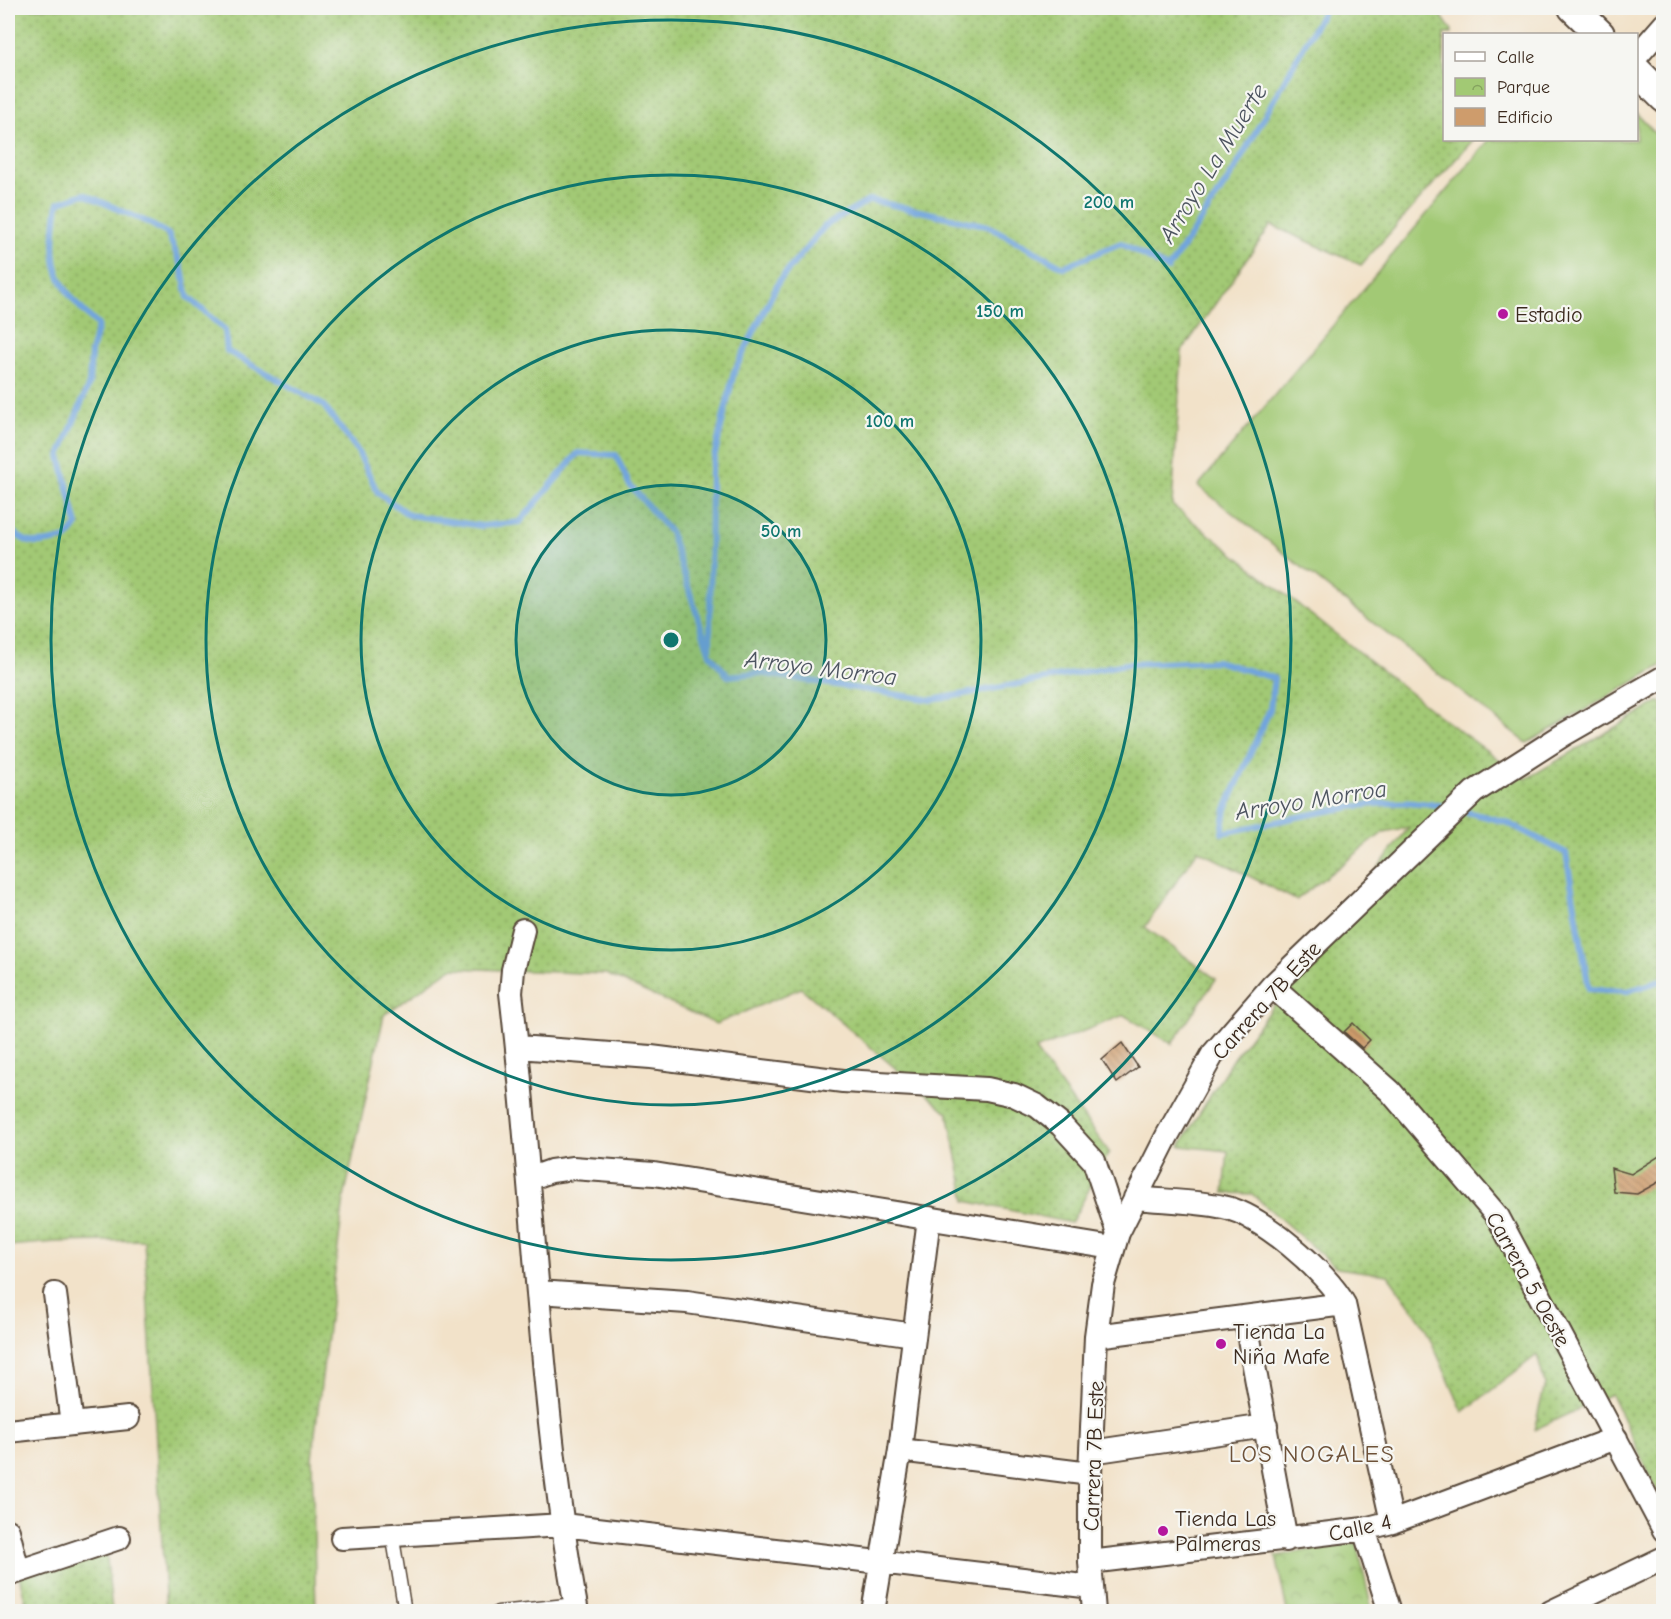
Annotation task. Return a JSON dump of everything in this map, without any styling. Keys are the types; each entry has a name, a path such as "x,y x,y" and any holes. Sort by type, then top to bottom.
{"street":[{"path":"1573,8 1599,33"},
{"path":"1638,55 1664,25"},
{"path":"1638,72 1664,98"},
{"name":"Carrera 7B Este","path":"1094,1611 1090,1562 1090,1474 1096,1336 1103,1284 1115,1240 1135,1198 1213,1054 1272,986 1474,792 1563,735 1664,677"},
{"path":"523,930 513,970 512,993 538,1292 563,1525 577,1608"},
{"name":"Carrera 5 Oeste","path":"1272,986 1390,1091 1498,1217 1664,1530"},
{"path":"518,1047 651,1057 843,1081 987,1089 1014,1095 1037,1106 1061,1125 1094,1161 1115,1240 929,1218 634,1172 573,1168 551,1171 528,1179"},
{"path":"1135,1198 1225,1207 1247,1215 1328,1278 1344,1304 1392,1522"},
{"path":"873,1611 900,1450 929,1218"},
{"path":"538,1292 687,1302 914,1335"},
{"path":"55,1294 72,1424"},
{"path":"1096,1336 1344,1304"},
{"path":"1245,1317 1286,1540"},
{"path":"8,1431 128,1418"},
{"path":"1092,1452 1266,1426"},
{"name":"Calle 4","path":"1090,1562 1364,1529 1392,1522 1616,1438"},
{"path":"900,1450 1090,1474"},
{"path":"342,1538 392,1533 563,1525 1092,1587"},
{"path":"1364,1529 1390,1611"},
{"path":"8,1531 13,1573 119,1538"},
{"path":"1551,1611 1664,1558"}],"lane":[{"path":"392,1533 405,1611"},
{"path":"498,1611 577,1608"}],"green space":[{"path":"8,8 1436,8 1452,31 1451,33 1443,33 1443,141 1472,141 1361,265 1271,225 1182,351 1172,505 1446,721 1526,779 1660,701 1663,707 1663,1503 1611,1394 1534,1430 1545,1384 1537,1355 1463,1412 1424,1325 1388,1275 1337,1268 1252,1194 1224,1193 1228,1151 1180,1146 1232,1060 1409,827 1384,832 1296,900 1198,850 1145,927 1216,979 1172,1044 1124,1015 1035,1050 1109,1152 1071,1223 966,1201 948,1113 801,988 716,1024 606,974 452,968 384,1015 344,1198 312,1458 316,1611 166,1611 144,1240 56,1242 8,1246"},
{"name":"Estadio","path":"1638,115 1663,142 1663,665 1527,743 1198,486 1488,141 1638,141"},
{"path":"1357,1542 1372,1611 1287,1611 1276,1556"},
{"path":"106,1550 112,1611 28,1611 19,1576"}],"building":[{"path":"1353,1023 1370,1040 1362,1048 1344,1032"},
{"path":"1122,1043 1138,1067 1117,1083 1102,1060"},
{"path":"1664,1153 1664,1179 1637,1194 1614,1192 1611,1168 1631,1174"}],"waterway":[{"name":"Arroyo La Muerte","path":"710,648 711,471 734,372 779,281 825,226 870,200 988,226 1063,267 1121,243 1168,269 1232,174 1325,8"},
{"name":"Arroyo Morroa","path":"8,527 22,539 42,543 67,538 77,525 60,456 89,384 91,353 98,325 82,310 63,284 57,271 54,242 58,203 84,194 147,222 168,234 181,265 188,297 225,330 227,351 323,405 357,450 378,493 409,515 482,526 520,522 578,453 616,455 629,484 670,532 710,654 728,676 759,673 932,700 1126,664 1216,661 1274,678 1270,709 1226,809 1222,833 1367,805 1425,803 1451,808"},
{"name":"Arroyo Morroa","path":"1463,811 1506,822 1566,853 1589,989 1628,991 1664,980"}],"place":[{"name":"Estadio","path":"1503,314"},
{"name":"Tienda La Niña Mafe","path":"1221,1344"},
{"name":"Tienda Las Palmeras","path":"1163,1531"}],"district":[{"name":"LOS NOGALES","path":"1312,1454"}]}
